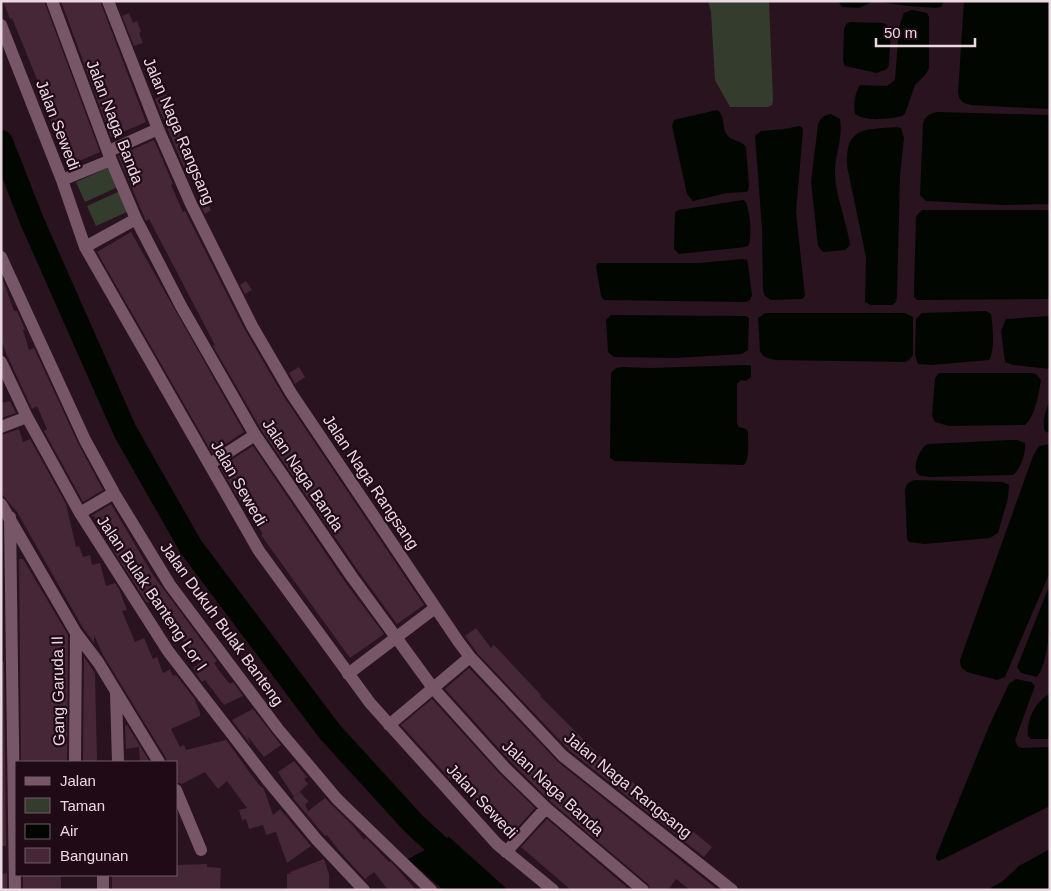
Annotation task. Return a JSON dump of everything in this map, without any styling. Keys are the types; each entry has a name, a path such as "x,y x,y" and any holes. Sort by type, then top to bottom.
{"street":[{"name":"Jalan Naga Banda","path":"52,1 110,156 136,219 180,306 255,435 395,637 433,688 504,768 546,808 643,890"},
{"name":"Jalan Naga Rangsang","path":"108,1 158,129 190,204 252,326 291,393 435,608 470,656 562,756 732,890"},
{"name":"Jalan Sewedi","path":"1,25 62,180 85,247 259,551 348,674 389,725 497,844 553,890"},
{"path":"62,180 158,129"},
{"path":"85,247 136,219"},
{"name":"Jalan Dukuh Bulak Banteng","path":"1,257 85,440 114,493 170,585 278,729 337,799 431,890"},
{"name":"Jalan Bulak Banteng Lor I","path":"1,362 27,417 80,513 168,651 269,782 317,840 364,890"},
{"path":"1,427 27,417"},
{"path":"210,464 255,435"},
{"path":"80,513 114,493"},
{"name":"Gang Garuda II","path":"1,504 10,516 76,633 75,761"},
{"path":"10,516 15,890"},
{"path":"348,674 435,608"},
{"path":"76,633 98,662 158,761"},
{"path":"389,725 470,656"},
{"path":"116,693 118,761"},
{"path":"178,795 201,850"},
{"path":"506,852 546,808"},
{"path":"103,876 103,890"}],"green space":[{"path":"708,1 769,1 772,105 768,107 730,107 715,80 711,12"},
{"path":"110,167 118,187 85,202 76,182"},
{"path":"120,191 129,211 96,226 87,206"}],"water":[{"path":"838,1 874,1 859,8 842,7"},
{"path":"874,1 944,1 941,7 936,8"},
{"path":"964,1 1050,1 1050,109 971,105 961,100 958,93"},
{"path":"912,10 927,13 929,17 929,68 915,85 905,114 884,119 860,117 855,114 854,107 860,85 887,86 895,80 899,27 904,13"},
{"path":"850,22 884,23 891,29 889,65 887,69 877,73 845,66 843,61 844,29 846,24"},
{"path":"717,110 722,115 728,136 746,147 748,191 727,193 693,201 687,194 672,126 674,120"},
{"path":"937,112 1050,115 1050,204 1005,205 926,201 920,195 923,124 928,116"},
{"path":"831,114 840,119 841,132 835,178 850,245 845,250 823,252 818,246 811,182 818,125 823,117"},
{"path":"799,126 803,130 796,212 805,296 802,299 771,300 765,296 763,290 762,229 755,136 761,131"},
{"path":"901,128 904,138 900,176 897,296 896,302 892,305 871,305 865,302 866,257 847,166 847,153 849,143 859,133 866,130"},
{"path":"743,200 746,202 749,217 749,245 746,247 679,254 674,249 675,212"},
{"path":"922,210 1050,210 1050,299 917,300 914,297 916,217"},
{"path":"747,260 748,264 752,295 750,300 746,302 604,300 601,296 596,266 598,263 699,263"},
{"path":"986,311 991,314 993,331 993,345 989,360 932,365 918,364 915,355 916,319 922,313"},
{"path":"765,313 905,313 913,317 913,355 905,362 770,359 760,351 758,318"},
{"path":"611,315 746,316 749,318 748,350 742,354 675,358 614,357 608,352 606,320"},
{"path":"1050,316 1050,369 1013,365 1005,362 1001,331 1006,319"},
{"path":"750,365 751,377 746,381 741,380 737,384 737,423 739,427 746,429 748,432 748,454 744,465 615,461 610,458 611,373 616,368"},
{"path":"939,373 1036,374 1041,380 1034,411 1025,425 949,426 935,422 932,416 935,378"},
{"path":"1050,399 1050,434 1045,431 1044,423"},
{"path":"1017,440 1025,443 1025,451 1018,469 1013,475 929,477 920,475 916,470 918,457 923,448 928,444"},
{"path":"1050,444 1050,572 1005,677 997,680 967,672 961,667 960,660 1033,456 1039,446"},
{"path":"915,480 1003,482 1009,485 1008,498 998,533 990,538 925,544 909,542 907,539 905,491 908,484"},
{"path":"1050,584 1050,620 1047,647 1042,669 1037,677 1021,673 1017,667"},
{"path":"1016,679 1031,682 1035,686 1015,740 1018,747 1023,748 1050,747 1050,806 939,861 936,859 936,856 990,724 1009,684"},
{"path":"1050,694 1050,739 1031,739 1028,736 1030,718 1040,701"},
{"path":"449,837 508,890 443,890 408,859"},
{"path":"1050,849 1050,890 987,890 1003,881 1019,866"}],"building":[{"path":"3,1 44,1 100,152 70,165 42,100 45,99 12,18 10,19"},
{"path":"61,1 100,1 146,122 111,137"},
{"path":"129,13 133,23 137,21 143,43 134,46 122,16"},
{"path":"167,94 175,112 171,114 183,141 181,142 184,153 195,173 188,177 155,99"},
{"path":"154,140 183,212 185,211 245,330 284,397 424,605 397,624 262,431 213,346 215,345 149,219 146,221 118,156"},
{"path":"206,200 211,210 205,214 200,203"},
{"path":"131,232 244,432 212,453 97,252"},
{"path":"1,280 3,280 14,311 17,311 25,330 23,330 29,350 34,348 78,443 103,490 83,502 44,431 47,429 37,406 32,409 6,353 1,339"},
{"path":"246,281 252,290 245,294 240,285"},
{"path":"299,367 305,377 295,384 289,373"},
{"path":"10,401 16,413 1,418 1,403"},
{"path":"19,429 23,442 30,439 66,504 76,547 79,546 83,557 90,555 92,565 100,563 106,586 115,583 119,589 127,610 122,611 135,642 144,638 153,659 157,657 163,673 170,669 173,676 176,675 194,698 200,716 171,729 180,747 184,745 186,750 226,740 264,789 273,815 280,809 311,846 287,863 276,832 266,835 263,825 249,829 246,819 242,820 239,810 247,808 227,781 218,789 205,772 182,784 178,783 178,761 167,761 103,655 94,635 94,643 83,628 17,512 1,493 1,435"},
{"path":"253,446 345,582 384,634 350,658 261,535 263,534 220,467"},
{"path":"111,504 153,575 217,661 214,663 220,672 230,684 233,682 243,696 224,705 205,680 202,682 193,668 200,663 152,600 147,603 94,516 91,516"},
{"path":"19,559 23,559 68,635 67,761 21,761"},
{"path":"476,628 491,648 494,645 540,696 599,755 712,847 704,857 569,750 478,654 465,636"},
{"path":"84,657 95,673 97,761 83,761"},
{"path":"1,662 4,662 6,846 1,846"},
{"path":"469,668 558,762 718,890 690,890 676,879 668,890 651,890 648,884 551,802 511,762 445,689"},
{"path":"432,699 499,773 535,808 509,837 451,780 401,725"},
{"path":"253,709 281,745 264,757 248,737 250,744 232,720"},
{"path":"127,725 149,761 140,761 139,747 126,749 125,726"},
{"path":"294,761 307,777 304,779 308,784 294,797 278,772"},
{"path":"300,792 309,802 305,804 308,811 325,798 354,827 364,840 366,838 396,867 416,890 388,890 374,872 365,879 293,798"},
{"path":"547,819 630,890 571,890 521,847"},
{"path":"324,859 329,874 329,890 287,890 287,874 291,874 290,872"},
{"path":"207,864 207,867 221,868 220,890 112,890 112,876 178,876 178,865"},
{"path":"7,873 7,890 1,890 1,874"},
{"path":"23,876 61,876 61,890 23,890"}],"waterway":[{"path":"1,142 32,221 125,431 191,547 330,732 414,824 486,890"}]}
